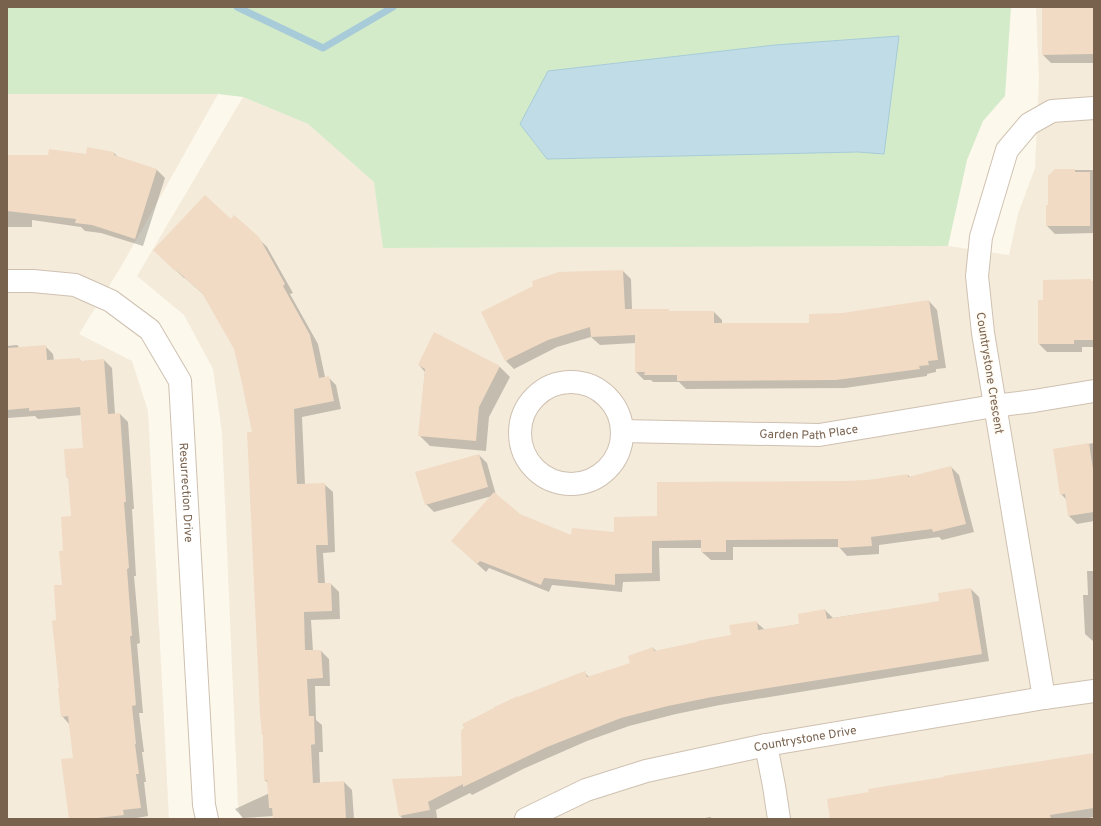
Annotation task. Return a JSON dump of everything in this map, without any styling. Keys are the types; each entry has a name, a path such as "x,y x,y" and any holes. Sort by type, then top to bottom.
{"street":[{"name":"Countrystone Crescent","path":"1044,698 982,333 976,276 981,237 1007,150 1029,124 1052,111 1094,108"},
{"name":"Resurrection Drive","path":"7,281 33,281 75,285 111,301 150,330 180,381 204,798 207,819"},
{"path":"572,382 589,385 609,398 619,414 622,431 618,453 609,467 598,476 576,484 563,483 546,478 531,466 522,450 520,439 520,424 528,404 540,392 550,386 572,382"},
{"name":"Garden Path Place","path":"622,431 819,435 1094,391"},
{"name":"Countrystone Drive","path":"526,819 586,790 646,771 766,746 1044,698 1094,691"},
{"path":"766,746 779,819"}],"shaded area":[{"path":"1036,7 1094,7 1094,819 242,819 238,806 222,433 213,369 184,315 137,276 243,97 308,124 375,182 383,248 948,246 1009,255 1018,214 1035,168 1039,80"},
{"path":"7,94 218,94 122,265 79,334 132,361 148,411 169,819 7,819"}],"green space":[{"path":"7,7 1011,7 1005,96 983,121 967,160 948,246 383,248 374,182 308,124 243,97 218,94 7,94"}],"water":[{"path":"899,36 884,154 858,152 547,159 520,124 548,71 775,45"}],"building":[{"path":"1042,7 1094,7 1094,54 1042,55"},
{"path":"87,147 114,152 114,155 157,169 135,239 92,225 75,223 76,219 7,211 7,155 48,155 49,149 86,154"},
{"path":"1055,169 1075,169 1075,172 1090,172 1090,226 1046,226 1048,176"},
{"path":"205,195 231,219 234,215 259,237 285,284 283,286 310,335 319,378 329,376 334,401 294,409 296,465 297,484 325,483 328,545 316,545 318,583 331,583 332,611 304,612 305,650 321,650 323,678 307,679 309,716 314,716 315,744 311,745 313,783 344,781 346,819 273,819 272,808 269,808 267,780 264,781 263,735 260,714 247,432 252,432 242,383 234,349 202,293 176,270 175,271 153,250"},
{"path":"623,270 625,309 714,311 714,323 809,323 809,314 842,313 929,300 938,360 928,361 929,365 919,366 920,369 836,380 677,381 677,375 644,375 645,372 635,372 635,335 591,337 590,327 548,340 505,361 481,312 533,286 532,281 559,272"},
{"path":"1091,279 1091,281 1094,281 1094,340 1074,340 1074,344 1038,344 1038,300 1043,300 1043,280"},
{"path":"434,332 500,366 479,407 476,441 418,436 425,369 418,365"},
{"path":"46,345 47,360 80,358 80,361 104,359 108,414 120,413 129,568 127,569 132,636 130,636 136,705 132,706 139,774 136,774 141,808 123,810 124,815 89,819 69,819 61,759 73,758 68,716 61,717 52,621 56,620 54,585 62,585 59,551 63,551 61,517 71,516 64,449 83,448 80,407 29,411 29,408 7,410 7,348"},
{"path":"1089,443 1094,476 1094,512 1068,516 1065,494 1060,495 1053,449"},
{"path":"479,454 488,487 425,505 415,472"},
{"path":"951,466 966,524 933,532 932,529 871,537 872,546 838,548 838,539 726,540 726,552 701,552 701,540 652,541 652,573 615,574 615,585 544,578 541,585 480,561 477,564 451,541 494,492 520,514 571,535 572,528 614,532 614,517 657,516 657,482 868,480 908,474 908,477"},
{"path":"971,588 982,654 712,697 621,718 547,747 463,787 463,784 428,802 430,810 399,816 392,779 462,776 461,730 464,728 462,724 518,696 585,671 587,677 630,663 628,656 653,647 654,651 731,635 729,625 757,621 758,630 799,624 798,614 825,609 827,619 939,601 938,593"},
{"path":"1094,753 1094,808 1050,815 1051,819 830,819 827,799 869,792 868,789 944,777 943,776"}],"waterway":[{"path":"237,7 323,48 393,7"}]}
